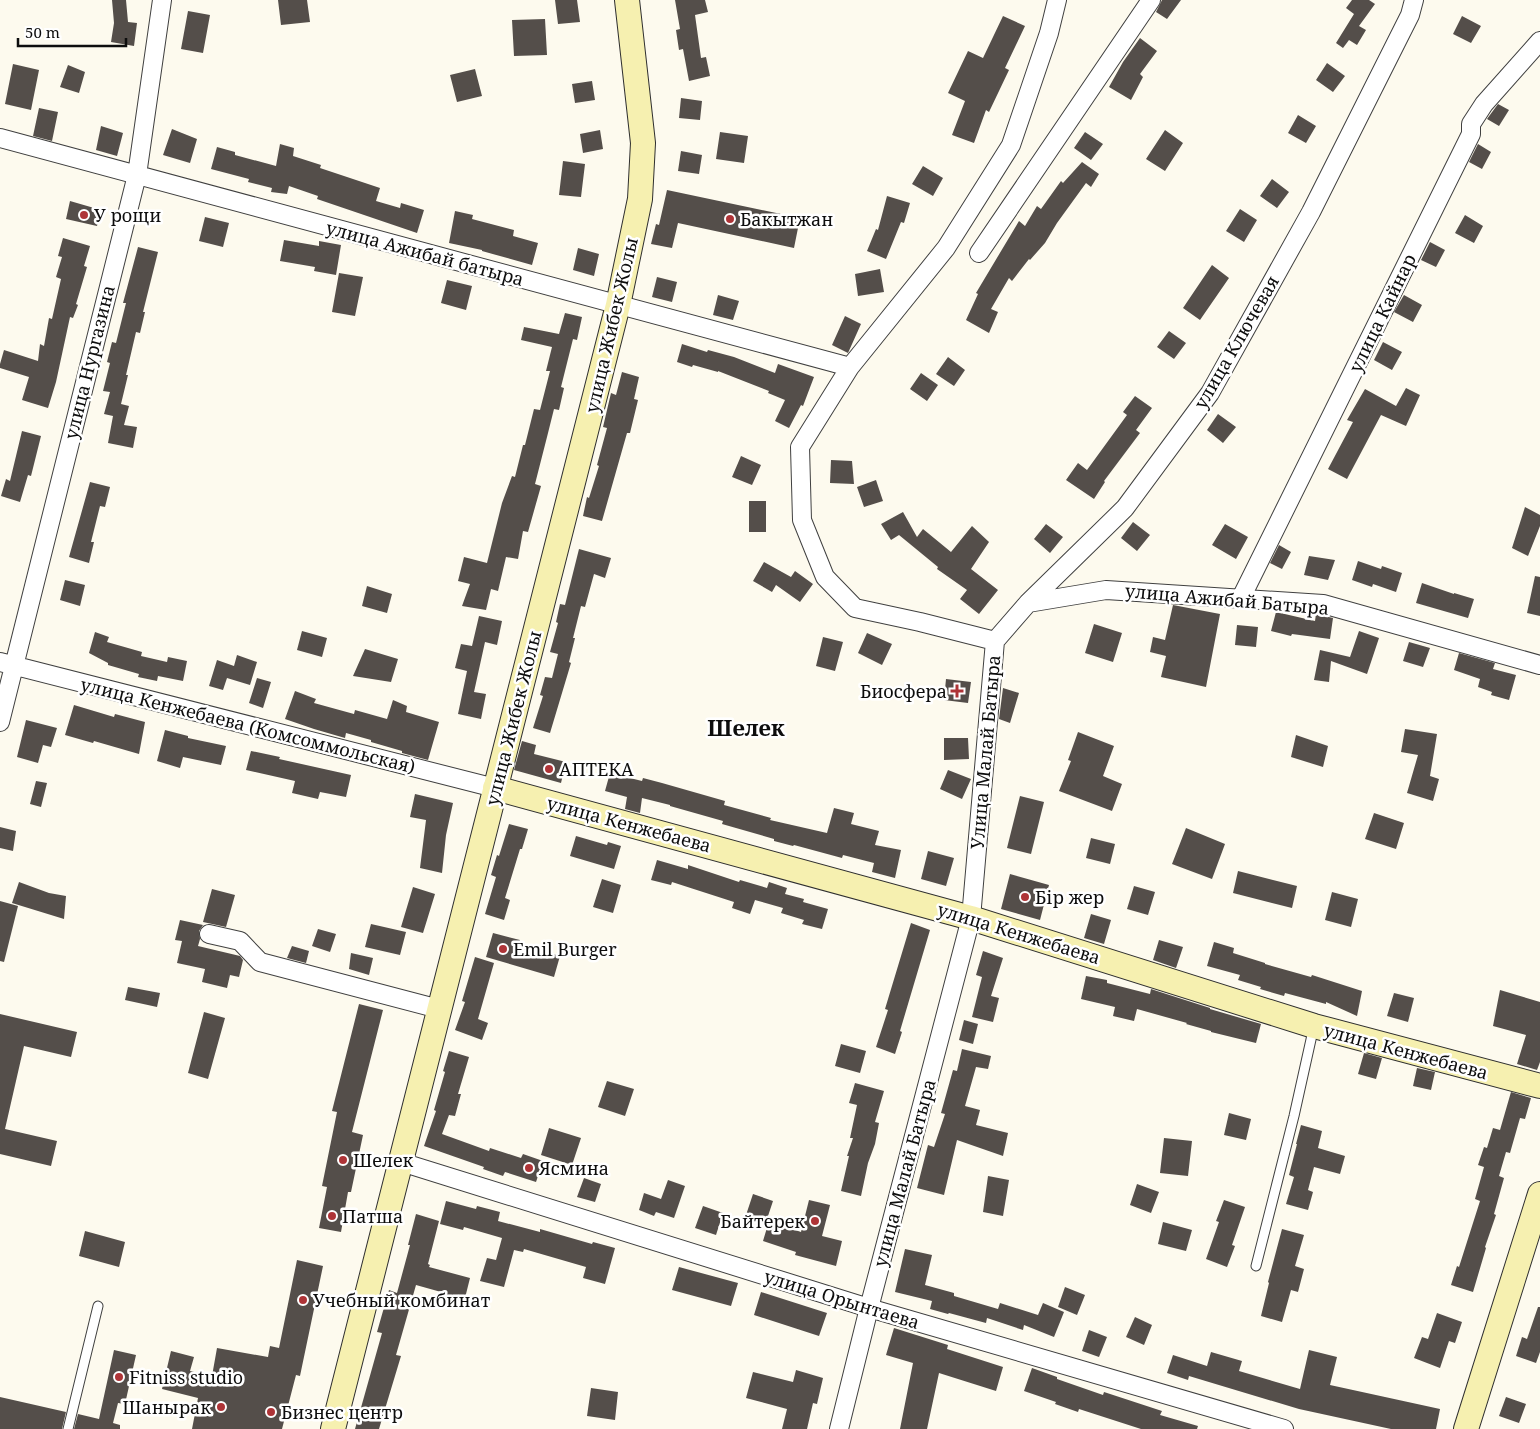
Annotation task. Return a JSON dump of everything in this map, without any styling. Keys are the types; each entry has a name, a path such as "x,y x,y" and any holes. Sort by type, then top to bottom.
{"main road":[{"name":"улица Жибек Жолы","path":"333,1429 618,305 640,199 643,143 627,0"},
{"name":"улица Кенжебаева","path":"495,788 971,918 1314,1026 1540,1086"},
{"path":"1466,1429 1540,1194"}],"street":[{"name":"улица Нургазина","path":"0,722 7,664 137,175 162,0"},
{"path":"850,367 946,248 1011,145 1049,32 1057,0"},
{"path":"979,253 1151,0"},
{"name":"улица Ключевая","path":"995,641 1028,603 1125,508 1210,393 1311,212 1410,15 1414,0"},
{"name":"улица Кайнар","path":"1241,598 1471,134 1472,124 1484,104 1540,41"},
{"name":"улица Ажибай батыра","path":"0,138 850,367"},
{"name":"Улица Малай Батыра","path":"850,367 800,447 802,520 825,577 856,608 995,641 971,918"},
{"name":"улица Ажибай Батыра","path":"1028,603 1106,590 1323,604 1540,665"},
{"name":"улица Кенжебаева (Комсоммольская)","path":"7,664 495,788"},
{"name":"улица Малай Батыра","path":"838,1429 971,918"},
{"path":"208,934 240,941 260,962 439,1009"},
{"name":"улица Орынтаева","path":"401,1162 868,1308 1284,1429"}],"lane":[{"path":"1256,1266 1294,1116 1314,1026"},
{"path":"68,1429 98,1306"}],"building":[{"path":"112,0 126,0 128,22 137,23 134,46 111,42 114,23"},
{"path":"278,0 307,0 310,22 281,25"},
{"path":"555,0 577,0 580,22 558,24"},
{"path":"675,0 705,0 708,12 695,15 701,58 706,57 710,76 689,81 683,49 679,50 676,30 680,29"},
{"path":"1162,0 1181,0 1167,19 1156,12"},
{"path":"1352,0 1369,0 1375,4 1359,26 1366,30 1357,45 1349,40 1343,48 1336,43 1354,14 1346,8"},
{"path":"188,11 210,15 203,53 181,49"},
{"path":"1003,16 1025,26 1005,68 1009,70 989,112 986,110 974,143 952,135 965,101 948,93 968,51 983,58"},
{"path":"1462,16 1481,26 1471,43 1453,34"},
{"path":"545,19 547,55 514,56 512,20"},
{"path":"1140,38 1157,51 1140,74 1143,77 1131,100 1109,87 1123,62"},
{"path":"1327,63 1345,76 1333,92 1316,80"},
{"path":"13,64 39,70 31,110 5,104"},
{"path":"68,65 85,72 79,93 60,87"},
{"path":"475,69 482,96 457,102 450,75"},
{"path":"592,81 595,100 575,103 572,84"},
{"path":"681,98 702,101 700,120 679,118"},
{"path":"1498,104 1509,110 1499,126 1487,119"},
{"path":"39,108 58,112 52,141 33,136"},
{"path":"1298,115 1316,126 1306,143 1288,133"},
{"path":"101,126 123,133 117,156 96,150"},
{"path":"172,129 197,139 190,163 163,155"},
{"path":"600,130 603,149 583,153 580,134"},
{"path":"1165,130 1183,143 1165,171 1146,159"},
{"path":"720,132 748,136 744,163 716,159"},
{"path":"1085,132 1103,144 1091,160 1074,148"},
{"path":"280,144 294,148 293,156 321,165 320,168 380,188 376,201 400,208 401,203 424,210 417,233 317,199 318,196 289,186 287,194 271,192 272,188 248,182 249,179 211,169 217,147 235,152 235,155 276,166"},
{"path":"1478,144 1491,152 1482,169 1469,162"},
{"path":"681,151 702,155 699,174 678,171"},
{"path":"563,161 585,164 581,197 559,195"},
{"path":"1082,162 1099,174 1091,187 1086,183 1045,243 1029,259 1012,281 1009,278 991,309 998,312 989,333 966,320 978,294 976,293 1019,221 1025,226 1037,206 1041,209 1061,181 1063,183"},
{"path":"923,166 943,178 933,196 912,184"},
{"path":"1272,179 1289,192 1277,208 1260,196"},
{"name":"Бакытжан","path":"667,190 800,218 794,248 678,223 672,248 651,244 656,224 659,225"},
{"path":"887,196 910,203 904,223 901,222 886,259 867,251 876,229 878,230"},
{"name":"У рощи","path":"70,201 101,210 97,226 66,219"},
{"path":"1240,209 1257,220 1244,242 1226,231"},
{"path":"455,211 473,215 472,219 514,230 513,236 538,243 532,265 482,250 449,243"},
{"path":"1465,215 1483,226 1474,243 1455,233"},
{"path":"205,217 229,223 223,247 199,241"},
{"path":"63,238 90,246 84,266 87,267 76,304 78,305 73,318 70,317 56,382 48,408 22,400 29,377 0,368 0,364 4,350 38,361 40,344 44,346 49,318 52,319 61,279 56,277 62,257 58,256"},
{"path":"284,240 319,246 319,241 341,245 336,275 314,271 315,267 280,261"},
{"path":"1430,242 1445,250 1436,267 1421,260"},
{"path":"138,247 158,252 143,312 145,312 140,333 136,332 121,404 129,406 124,425 137,427 133,448 108,443 113,416 104,414 110,392 103,391 110,363 107,362 112,342 116,343 126,303 123,303"},
{"path":"578,248 599,254 594,276 573,270"},
{"path":"1212,265 1229,278 1200,320 1183,308"},
{"path":"880,269 884,292 858,296 855,274"},
{"path":"339,273 363,277 355,316 332,312"},
{"path":"657,277 677,282 672,302 652,297"},
{"path":"447,280 472,286 466,310 441,303"},
{"path":"718,295 739,301 733,320 713,315"},
{"path":"1404,295 1422,305 1413,322 1394,312"},
{"path":"565,313 582,317 577,340 573,339 561,387 564,388 559,410 554,409 535,484 541,486 528,532 523,531 518,559 506,557 498,591 491,589 486,610 462,606 470,584 458,581 464,557 487,563 502,503 512,476 515,477 534,409 540,410 550,371 546,371 552,347 521,340 524,327 559,334"},
{"path":"845,316 861,324 848,353 832,345"},
{"path":"1169,331 1186,343 1174,359 1157,347"},
{"path":"1383,342 1402,352 1392,370 1374,360"},
{"path":"682,344 707,352 708,350 734,357 775,373 778,364 814,377 803,406 801,405 789,428 775,421 785,400 768,393 769,391 718,371 693,365 692,367 677,362"},
{"path":"948,357 965,370 954,386 936,374"},
{"path":"622,372 639,377 634,399 638,400 630,433 627,433 602,521 583,516 587,497 589,498 599,466 597,465 607,428 603,427 611,393 616,395"},
{"path":"921,373 938,385 927,401 910,389"},
{"path":"1406,388 1420,395 1406,426 1381,415 1347,479 1328,469 1353,422 1347,420 1365,389 1396,406"},
{"path":"1135,396 1152,408 1136,430 1140,433 1104,481 1094,499 1066,480 1078,463 1087,470 1127,415 1123,412"},
{"path":"1218,414 1236,427 1223,443 1207,430"},
{"path":"22,431 41,436 31,476 28,475 20,502 1,496 6,479 10,481"},
{"path":"741,456 761,465 752,485 732,477"},
{"path":"831,460 852,461 854,484 830,483"},
{"path":"876,480 883,501 864,507 857,487"},
{"path":"90,482 110,487 105,507 100,506 91,542 94,542 89,563 69,557"},
{"path":"749,501 766,501 766,532 749,532"},
{"path":"1525,507 1540,515 1540,526 1528,556 1512,548"},
{"path":"903,512 917,537 923,529 951,552 972,526 989,542 971,569 998,590 979,614 960,599 967,590 937,569 938,567 899,535 891,540 881,524"},
{"path":"1133,522 1150,535 1137,551 1121,538"},
{"path":"1046,524 1063,537 1050,553 1034,539"},
{"path":"1225,524 1248,537 1236,559 1212,545"},
{"path":"1279,545 1291,552 1282,569 1270,563"},
{"path":"579,549 611,558 605,578 594,574 585,607 581,606 573,638 575,638 569,662 571,663 550,733 533,728 543,696 540,695 545,677 552,678 558,654 550,652 558,623 556,622 560,604 565,605"},
{"path":"1309,556 1335,560 1328,580 1304,575"},
{"path":"1358,561 1381,569 1382,566 1402,573 1396,592 1373,584 1372,587 1352,580"},
{"path":"764,562 791,577 795,571 813,584 800,602 776,585 772,592 753,581"},
{"path":"1535,576 1540,577 1540,616 1527,613"},
{"path":"65,580 85,585 80,606 60,600"},
{"path":"1422,583 1474,599 1468,618 1416,603"},
{"path":"367,586 392,594 387,613 362,606"},
{"path":"1173,605 1220,614 1206,687 1161,677 1166,656 1150,652 1153,637 1165,640"},
{"path":"1276,612 1315,621 1316,614 1333,618 1330,639 1292,634 1291,636 1271,631"},
{"path":"479,616 502,621 497,645 485,642 474,692 486,694 481,719 458,714 467,671 455,668 461,644 472,646"},
{"path":"1094,624 1122,633 1113,662 1085,653"},
{"path":"1237,625 1258,627 1256,647 1235,645"},
{"path":"302,631 327,638 322,657 297,650"},
{"path":"1359,631 1379,638 1367,674 1331,661 1329,682 1314,680 1320,650 1350,657"},
{"path":"95,632 109,637 107,642 142,652 141,656 167,662 168,657 187,661 183,681 158,676 157,681 138,677 139,674 108,665 108,663 89,653"},
{"path":"867,633 892,644 882,665 858,653"},
{"path":"823,637 843,642 835,671 816,666"},
{"path":"1409,642 1430,648 1423,667 1403,661"},
{"path":"365,649 398,659 391,682 353,676"},
{"path":"1459,653 1495,663 1493,669 1516,675 1509,700 1491,695 1492,692 1478,687 1480,679 1454,670"},
{"path":"237,655 257,662 250,685 227,678 223,690 209,686 217,660 234,666"},
{"path":"257,678 271,682 263,708 249,703"},
{"name":"Биосфера","path":"946,679 971,682 968,703 944,700"},
{"path":"1003,688 1019,693 1010,723 999,719"},
{"path":"295,691 316,699 314,703 354,714 355,710 387,719 393,700 407,706 406,712 439,722 428,760 402,753 402,751 371,742 371,740 346,733 345,738 285,719"},
{"path":"74,705 114,717 115,714 145,722 139,754 65,735"},
{"path":"26,720 57,728 51,747 43,745 38,763 17,757"},
{"path":"1405,729 1437,734 1430,776 1439,779 1433,801 1407,793 1418,755 1401,752"},
{"path":"165,730 188,736 188,738 226,746 221,765 183,757 180,768 157,761"},
{"path":"1078,732 1114,746 1103,776 1122,784 1112,811 1059,791 1071,761 1068,760"},
{"path":"1296,735 1328,746 1323,767 1291,757"},
{"path":"944,738 968,738 969,759 944,760"},
{"path":"522,741 536,745 534,754 566,762 561,783 514,770"},
{"path":"251,751 351,775 346,797 320,792 318,799 292,793 295,781 246,770"},
{"path":"948,770 971,779 962,799 940,789"},
{"path":"610,773 642,781 643,778 662,783 725,801 724,805 771,818 770,820 827,833 834,808 854,813 851,824 879,831 875,845 901,850 895,878 872,872 874,863 843,855 842,858 774,841 774,839 722,824 723,821 670,805 642,798 640,813 625,809 627,797 605,791"},
{"path":"36,781 47,783 41,807 30,804"},
{"path":"415,794 453,803 446,835 442,873 420,868 426,820 410,817"},
{"path":"1020,796 1044,802 1031,854 1007,848"},
{"path":"1374,813 1404,823 1396,849 1365,839"},
{"path":"509,824 528,829 505,898 510,900 504,920 485,914 496,877 491,875"},
{"path":"0,827 16,831 13,851 0,848"},
{"path":"1186,828 1225,844 1212,879 1172,864"},
{"path":"576,836 607,845 608,842 621,846 614,869 570,856"},
{"path":"1091,838 1115,844 1110,864 1086,858"},
{"path":"928,851 954,858 946,886 921,879"},
{"path":"657,860 688,869 688,865 739,882 740,880 767,888 769,882 787,888 785,894 804,899 803,902 828,909 822,929 802,924 804,920 781,913 783,908 755,900 750,914 732,908 734,902 672,882 671,885 651,880"},
{"path":"1238,871 1297,886 1292,908 1233,893"},
{"name":"Бір жер","path":"1010,874 1049,885 1040,920 1001,909"},
{"path":"602,879 621,885 613,913 593,907"},
{"path":"19,882 49,893 66,896 64,919 12,903"},
{"path":"1134,886 1155,892 1148,915 1127,909"},
{"path":"413,887 435,894 423,933 401,927"},
{"path":"212,889 235,895 226,927 203,922"},
{"path":"1332,892 1358,899 1351,927 1325,920"},
{"path":"0,901 18,906 4,962 0,961"},
{"path":"1091,914 1111,920 1104,944 1084,938"},
{"path":"180,920 203,925 199,931 200,939 198,946 240,956 243,960 239,977 230,975 227,988 202,982 205,969 177,963 182,941 175,940"},
{"path":"911,923 930,930 895,1054 876,1047 888,1010 885,1009"},
{"path":"371,924 406,932 400,955 365,947"},
{"path":"318,929 336,934 330,952 312,946"},
{"path":"493,933 520,940 519,944 560,956 554,977 486,957"},
{"path":"1159,940 1183,947 1176,968 1153,960"},
{"path":"1214,942 1234,948 1233,953 1265,964 1311,977 1312,975 1362,991 1357,1016 1326,1002 1326,1004 1285,993 1284,996 1260,989 1261,987 1238,980 1240,975 1207,966"},
{"path":"292,946 309,951 306,963 287,958"},
{"path":"983,951 1003,958 991,996 999,998 993,1022 972,1017 982,977 976,975"},
{"path":"351,953 373,958 369,975 349,969"},
{"path":"475,957 494,963 478,1019 488,1023 482,1040 455,1030 465,1002 462,1001"},
{"path":"1086,976 1107,980 1107,983 1150,994 1151,989 1261,1024 1256,1043 1211,1032 1137,1009 1134,1021 1113,1016 1115,1007 1081,999"},
{"path":"128,987 160,993 157,1007 125,1000"},
{"path":"1500,990 1540,1002 1540,1062 1537,1070 1517,1064 1526,1035 1493,1026"},
{"path":"1394,993 1414,998 1408,1022 1387,1016"},
{"path":"359,1004 383,1010 352,1132 363,1135 351,1192 348,1192 341,1232 319,1228 327,1187 322,1186 337,1112 332,1111"},
{"path":"204,1012 225,1018 208,1079 188,1073"},
{"path":"0,1014 77,1032 71,1057 24,1046 5,1129 57,1141 51,1166 0,1154"},
{"path":"964,1020 978,1024 973,1044 959,1040"},
{"path":"841,1044 866,1051 860,1073 835,1066"},
{"path":"962,1049 991,1056 988,1069 976,1067 965,1106 980,1110 976,1125 1008,1133 1003,1156 957,1140 944,1195 917,1188 928,1145 934,1147 945,1114 941,1113 953,1070 957,1071"},
{"path":"449,1051 469,1057 458,1094 461,1094 455,1116 449,1115 442,1134 489,1151 490,1148 521,1158 523,1154 543,1161 536,1182 505,1172 503,1176 483,1169 484,1167 424,1146 436,1111 434,1110"},
{"path":"1364,1053 1382,1058 1376,1079 1358,1074"},
{"path":"1417,1068 1435,1072 1431,1090 1413,1086"},
{"path":"607,1081 634,1089 625,1116 598,1107"},
{"path":"855,1083 884,1091 875,1122 879,1123 875,1144 868,1163 861,1196 841,1191 849,1156 847,1156 853,1138 850,1138 857,1105 849,1103"},
{"path":"1511,1092 1531,1098 1525,1119 1520,1118 1510,1153 1506,1152 1499,1176 1504,1178 1494,1214 1496,1215 1473,1292 1451,1285 1457,1266 1459,1267 1480,1201 1475,1199 1484,1167 1478,1165 1484,1147 1487,1148 1493,1128 1500,1130"},
{"path":"1229,1113 1251,1119 1246,1140 1224,1135"},
{"path":"1301,1125 1322,1131 1318,1148 1345,1156 1340,1174 1314,1167 1308,1190 1313,1192 1308,1210 1286,1204 1294,1177 1289,1175"},
{"path":"549,1128 581,1138 572,1165 541,1155"},
{"path":"1164,1138 1192,1141 1188,1176 1160,1173"},
{"path":"988,1176 1009,1180 1003,1216 983,1212"},
{"path":"584,1178 601,1184 595,1202 577,1197"},
{"path":"668,1180 685,1186 674,1218 656,1212 654,1216 639,1210 644,1193 661,1199"},
{"path":"1137,1184 1159,1192 1151,1213 1130,1205"},
{"path":"753,1194 773,1201 766,1222 746,1215"},
{"name":"Байтерек","path":"809,1200 830,1205 822,1236 842,1241 836,1266 795,1255 796,1252 763,1241 769,1221 801,1232"},
{"path":"1224,1200 1245,1207 1232,1245 1235,1246 1227,1267 1206,1259 1219,1222 1216,1221"},
{"path":"446,1201 476,1209 477,1206 500,1212 498,1221 540,1232 540,1229 592,1244 593,1242 615,1248 605,1284 583,1278 586,1267 524,1249 523,1252 514,1250 504,1287 480,1281 487,1258 496,1260 502,1238 464,1227 463,1230 440,1224"},
{"path":"703,1206 723,1213 716,1235 695,1228"},
{"path":"416,1214 439,1221 428,1264 430,1265 429,1267 470,1278 464,1302 441,1295 441,1292 416,1285 396,1355 401,1356 379,1429 355,1429 382,1333 377,1332 389,1290 397,1293"},
{"path":"1163,1222 1192,1230 1186,1251 1158,1244"},
{"path":"1282,1229 1304,1235 1295,1266 1304,1269 1298,1292 1291,1290 1282,1322 1261,1316"},
{"path":"85,1231 125,1242 119,1267 79,1256"},
{"path":"905,1249 932,1255 925,1285 998,1309 1000,1303 1038,1315 1043,1303 1064,1312 1054,1337 1024,1325 1023,1330 987,1318 986,1323 930,1309 932,1301 895,1292"},
{"path":"297,1260 323,1266 300,1376 296,1375 282,1429 192,1429 198,1398 162,1389 171,1351 194,1357 190,1371 212,1376 217,1348 268,1357 270,1346 279,1348"},
{"path":"679,1267 738,1283 731,1306 672,1290"},
{"path":"1065,1287 1085,1295 1077,1315 1058,1307"},
{"path":"761,1292 827,1313 819,1336 754,1315"},
{"path":"1538,1307 1540,1307 1540,1352 1536,1363 1516,1356 1522,1337 1527,1339"},
{"path":"1437,1313 1462,1322 1455,1343 1449,1341 1440,1368 1414,1358 1422,1337 1428,1339"},
{"path":"1135,1317 1152,1325 1144,1345 1126,1337"},
{"path":"894,1328 948,1345 947,1349 1003,1367 996,1391 939,1373 927,1429 900,1429 913,1363 886,1355"},
{"path":"1089,1330 1107,1337 1099,1357 1082,1351"},
{"name":"Fitniss studio","path":"114,1350 136,1355 125,1404 118,1403 113,1423 120,1425 120,1429 74,1429 78,1414 99,1419"},
{"path":"1309,1350 1337,1357 1330,1385 1440,1409 1436,1429 1391,1429 1299,1409 1189,1376 1188,1380 1167,1373 1173,1355 1207,1366 1211,1352 1242,1361 1239,1371 1300,1389"},
{"path":"1032,1368 1103,1395 1104,1392 1162,1411 1160,1415 1198,1426 1197,1429 1141,1429 1079,1409 1078,1412 1055,1404 1056,1402 1024,1391"},
{"path":"796,1370 823,1378 817,1404 813,1403 807,1429 782,1429 787,1409 746,1398 753,1372 793,1382"},
{"path":"591,1388 618,1392 615,1420 587,1416"},
{"path":"0,1397 66,1412 62,1429 0,1429"},
{"path":"1506,1397 1526,1404 1519,1423 1499,1416"}],"place":[{"name":"У рощи","path":"84,215"},
{"name":"Бакытжан","path":"730,219"},
{"name":"Биосфера","path":"957,691"},
{"name":"АПТЕКА","path":"549,769"},
{"name":"Бір жер","path":"1025,897"},
{"name":"Emil Burger","path":"503,949"},
{"name":"Шелек","path":"343,1160"},
{"name":"Ясмина","path":"529,1168"},
{"name":"Патша","path":"332,1216"},
{"name":"Байтерек","path":"815,1221"},
{"name":"Учебный комбинат","path":"303,1300"},
{"name":"Fitniss studio","path":"119,1377"},
{"name":"Шанырак","path":"221,1407"},
{"name":"Бизнес центр","path":"271,1412"}],"district":[{"name":"Шелек","path":"746,727"}]}
